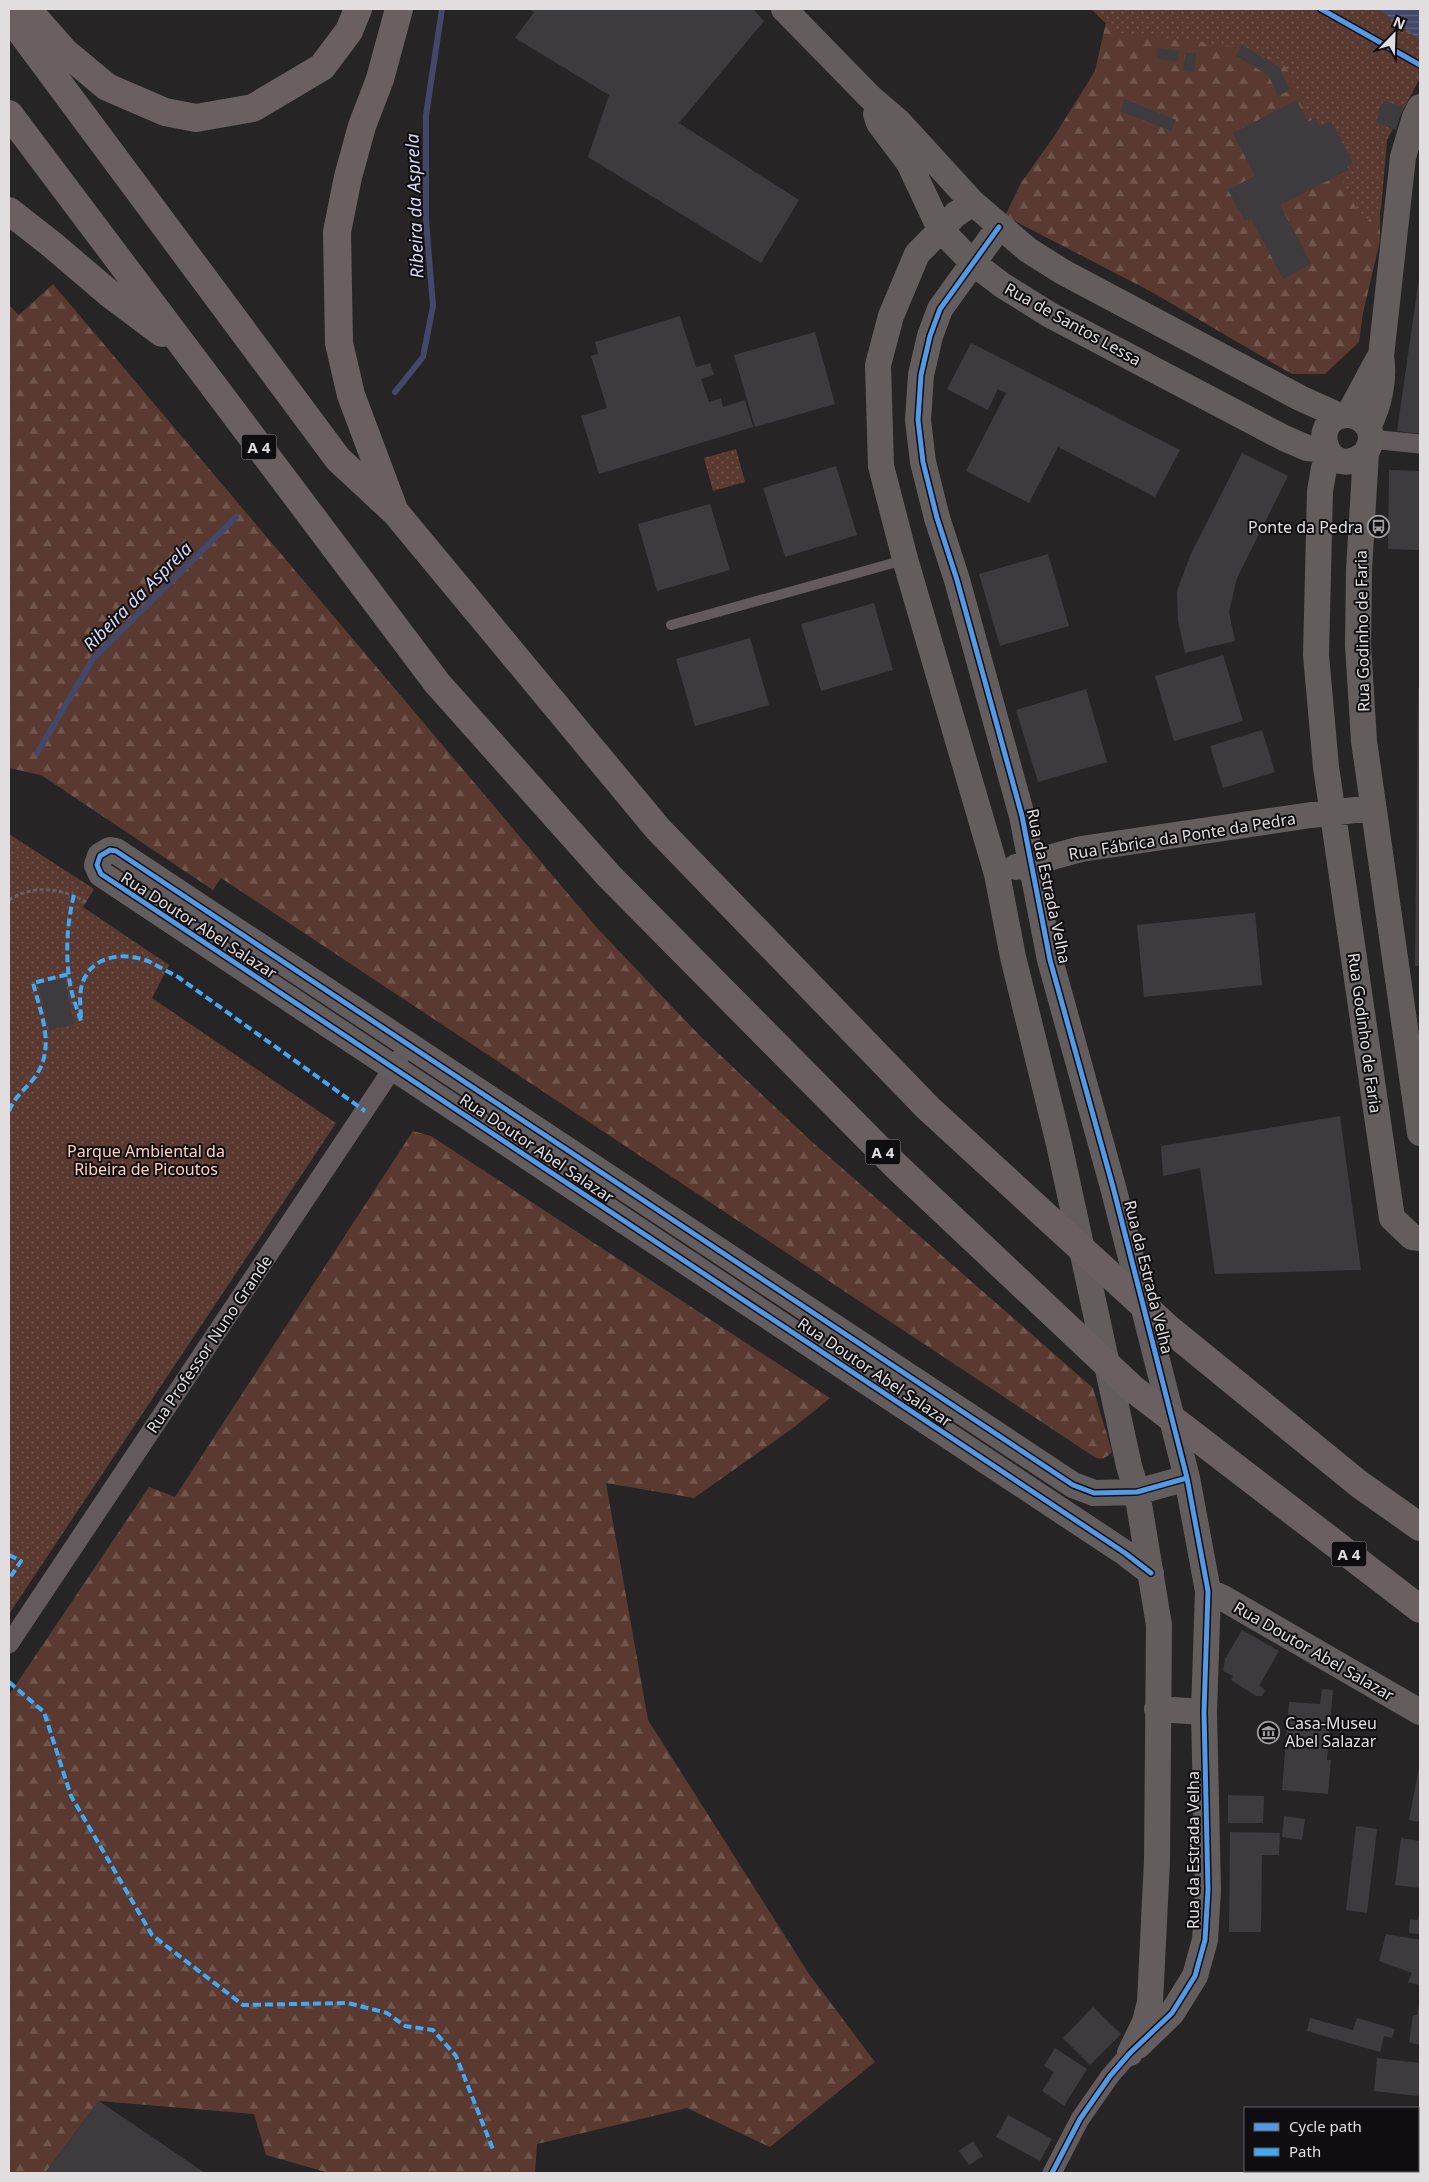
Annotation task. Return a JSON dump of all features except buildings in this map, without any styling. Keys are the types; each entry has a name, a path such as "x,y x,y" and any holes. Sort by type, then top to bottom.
{"highway":[{"path":"27,9 65,52 107,87 165,112 196,118 253,108 322,67 349,31 358,9"},
{"path":"396,513 351,395 339,343 337,232 348,177 362,126 380,79 399,9"},
{"path":"9,16 338,459 396,513 658,830 928,1108 1168,1328 1360,1484 1420,1527"},
{"name":"A 4","path":"9,114 437,683 609,876 895,1165 1132,1388 1420,1609"},
{"path":"9,211 110,294 186,351"}],"street":[{"name":"Rua de Santos Lessa","path":"784,9 870,97 898,121 973,204 1028,250 1063,272 1359,430"},
{"name":"Rua de Santos Lessa","path":"870,97 879,123 909,163 940,229 973,263 1002,285 1050,315 1249,420 1307,448 1329,452"},
{"name":"Rua Godinho de Faria","path":"1420,107 1414,117 1403,157 1382,356 1384,370 1376,412 1359,430 1358,645 1364,741 1420,1133"},
{"name":"Rua da Estrada Velha","path":"973,204 956,214 917,254 891,316 878,365 881,466 908,567 997,874 1013,957 1059,1144 1129,1466 1145,1490 1151,1573 1158,1625 1157,1861 1150,2002 1145,2022 1130,2053"},
{"name":"Rua da Estrada Velha","path":"999,227 954,286 940,309 930,336 921,375 918,420 923,462 937,518 1022,816 1050,960 1113,1187 1187,1478 1208,1591 1204,1712 1208,1890 1205,1940 1195,1976 1172,2013 1130,2053 1110,2076 1080,2119 1052,2173"},
{"name":"Rua Godinho de Faria","path":"1359,430 1331,421 1326,430 1324,440 1329,452 1320,491 1316,655 1332,813 1392,1218 1412,1237 1420,1238"},
{"path":"1329,452 1339,460 1348,462 1358,459 1359,430 1420,444"},
{"path":"908,567 951,564"},
{"path":"1332,813 1373,808"},
{"name":"Rua Fábrica da Ponte da Pedra","path":"1032,862 1081,849 1332,813"},
{"name":"Rua Doutor Abel Salazar","path":"1145,1490 1094,1493 1073,1484 116,851 110,850 100,856 97,865 100,874 1125,1553 1151,1573"},
{"name":"Rua da Estrada Velha","path":"997,874 1032,862"},
{"name":"Rua Professor Nuno Grande","path":"9,1644 409,1044"},
{"path":"1145,1490 1187,1478"},
{"name":"Rua Doutor Abel Salazar","path":"1208,1591 1420,1712"},
{"path":"1157,1709 1204,1712"}],"lane":[{"path":"671,625 908,567"}],"path":[{"path":"9,900 21,892 47,889 74,895 86,902"}],"green space":[{"path":"1091,9 1374,9 1420,42 1420,78 1387,140 1381,209 1364,224 1285,66 1255,49 1115,32"},
{"path":"1270,9 1420,9 1420,55 1390,107 1380,178 1380,241 1363,313 1359,342 1325,374 1292,374 1150,291 1005,216 1021,183 1055,135 1095,71 1107,18"},
{"path":"53,284 597,928 701,1037 810,1140 1093,1388 1112,1452 1107,1457 1096,1458 221,878 213,890 41,775 9,768 9,305 19,315"},
{"path":"736,449 745,482 713,491 704,458"},
{"name":"Parque Ambiental da Ribeira de Picoutos","path":"9,834 94,889 83,907 169,965 152,998 336,1123 9,1614"},
{"path":"413,1131 431,1136 830,1398 793,1428 694,1498 606,1483 648,1720 809,1974 875,2062 770,2147 687,2108 537,2144 535,2173 329,2173 266,2155 254,2114 99,2101 45,2173 9,2173 9,1695 149,1487 175,1497"}],"water":[{"path":"1379,9 1420,9 1420,40 1416,37"}],"waterway":[{"name":"Ribeira da Asprela","path":"395,392 423,357 433,306 426,220 426,115 442,9"},
{"name":"Ribeira da Asprela","path":"37,753 93,659 236,517"}],"marked path":[{"path":"74,895 68,927 68,973 81,1021 81,989 91,969 98,963 108,959 118,957 140,958 178,977 365,1111"},
{"path":"9,1111 17,1097 35,1077 45,1054 46,1043 43,1019 33,983 69,974"},
{"path":"9,1555 21,1561 9,1579"},
{"path":"9,1682 44,1712 71,1796 152,1935 243,2005 348,2003 387,2013 405,2026 433,2030 456,2056 494,2152"}],"cycle path":[{"path":"1321,9 1420,65"},
{"path":"999,227 940,309 930,336 921,375 918,420 923,462 937,518 957,580 1022,816 1050,960 1113,1187 1187,1478 1208,1591 1204,1712 1208,1890 1205,1940 1195,1976 1172,2013 1130,2053 1110,2076 1080,2119 1052,2173"},
{"path":"1151,1573 1125,1553 101,874 97,865 100,856 110,850 116,851 1073,1485 1094,1493 1137,1492 1187,1478"}],"place":[{"name":"Ponte da Pedra","path":"1379,527"},
{"name":"Casa-Museu Abel Salazar","path":"1269,1732"}]}
